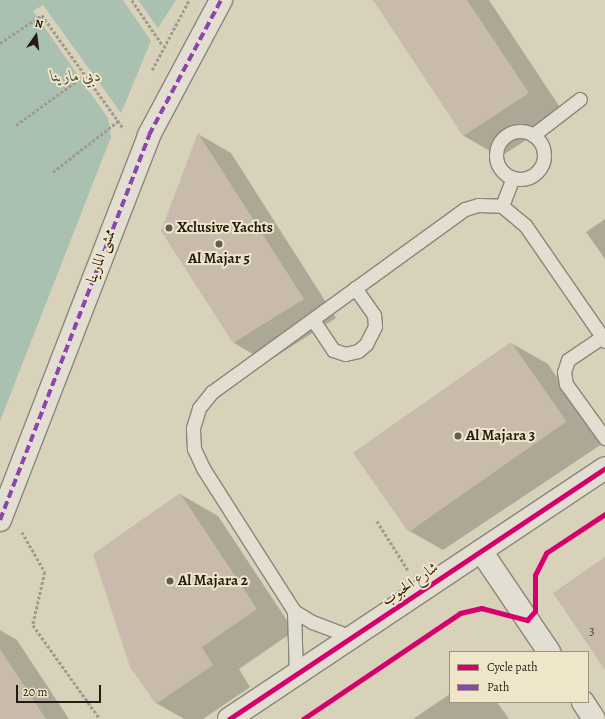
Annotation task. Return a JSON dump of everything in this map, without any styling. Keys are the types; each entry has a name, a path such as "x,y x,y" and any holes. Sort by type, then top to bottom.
{"street":[{"name":"ممشى المارينا","path":"3,513 19,467 149,135 221,0"},
{"name":"شارع الحبوب","path":"229,719 605,468"},
{"path":"481,551 548,651"},
{"path":"584,703 594,719"}],"lane":[{"path":"533,134 544,150 540,170 532,176 513,178 498,165 498,146 513,132 533,134 580,99"},
{"path":"502,206 513,178"},
{"path":"352,637 312,622 294,611 203,468 194,449 193,428 199,408 212,392 465,209 489,204 502,206 526,225 603,339 568,360 564,372 566,384 605,438"},
{"path":"313,320 333,350 345,354 358,351 375,326 374,315 354,288"},
{"path":"294,611 296,675"}],"path":[{"path":"132,0 163,46"},
{"path":"0,43 42,15 125,130"},
{"path":"16,125 85,75"},
{"path":"53,172 118,121"},
{"path":"3,513 45,572 33,625 100,719"},
{"path":"377,521 421,591"}],"water":[{"name":"دبي مارينا","path":"0,0 201,0 167,60 135,129 0,493"}],"pier":[{"path":"123,0 138,0 158,28 176,0 201,0 167,60 135,129 0,493 0,421 111,137 108,118 33,11 43,5 121,113 151,41"}],"building":[{"path":"373,0 467,0 529,93 463,136"},
{"name":"Al Majar 5","path":"198,133 304,299 233,343 161,231"},
{"name":"Al Majara 3","path":"511,342 567,421 409,532 353,453"},
{"name":"Al Majara 2","path":"180,493 257,609 202,647 213,665 156,704 130,667 93,554"},
{"path":"605,557 605,670 553,593"},
{"path":"0,649 46,719 0,719"}],"marked path":[{"path":"0,520 149,135 221,0"}],"cycle path":[{"path":"229,719 605,468"},
{"path":"303,719 460,613 481,608 527,620 535,611 535,575 546,553 605,514"}],"place":[{"name":"Xclusive Yachts","path":"169,228"},
{"name":"Al Majar 5","path":"219,244"},
{"name":"Al Majara 3","path":"458,436"},
{"name":"Al Majara 2","path":"170,581"}]}
